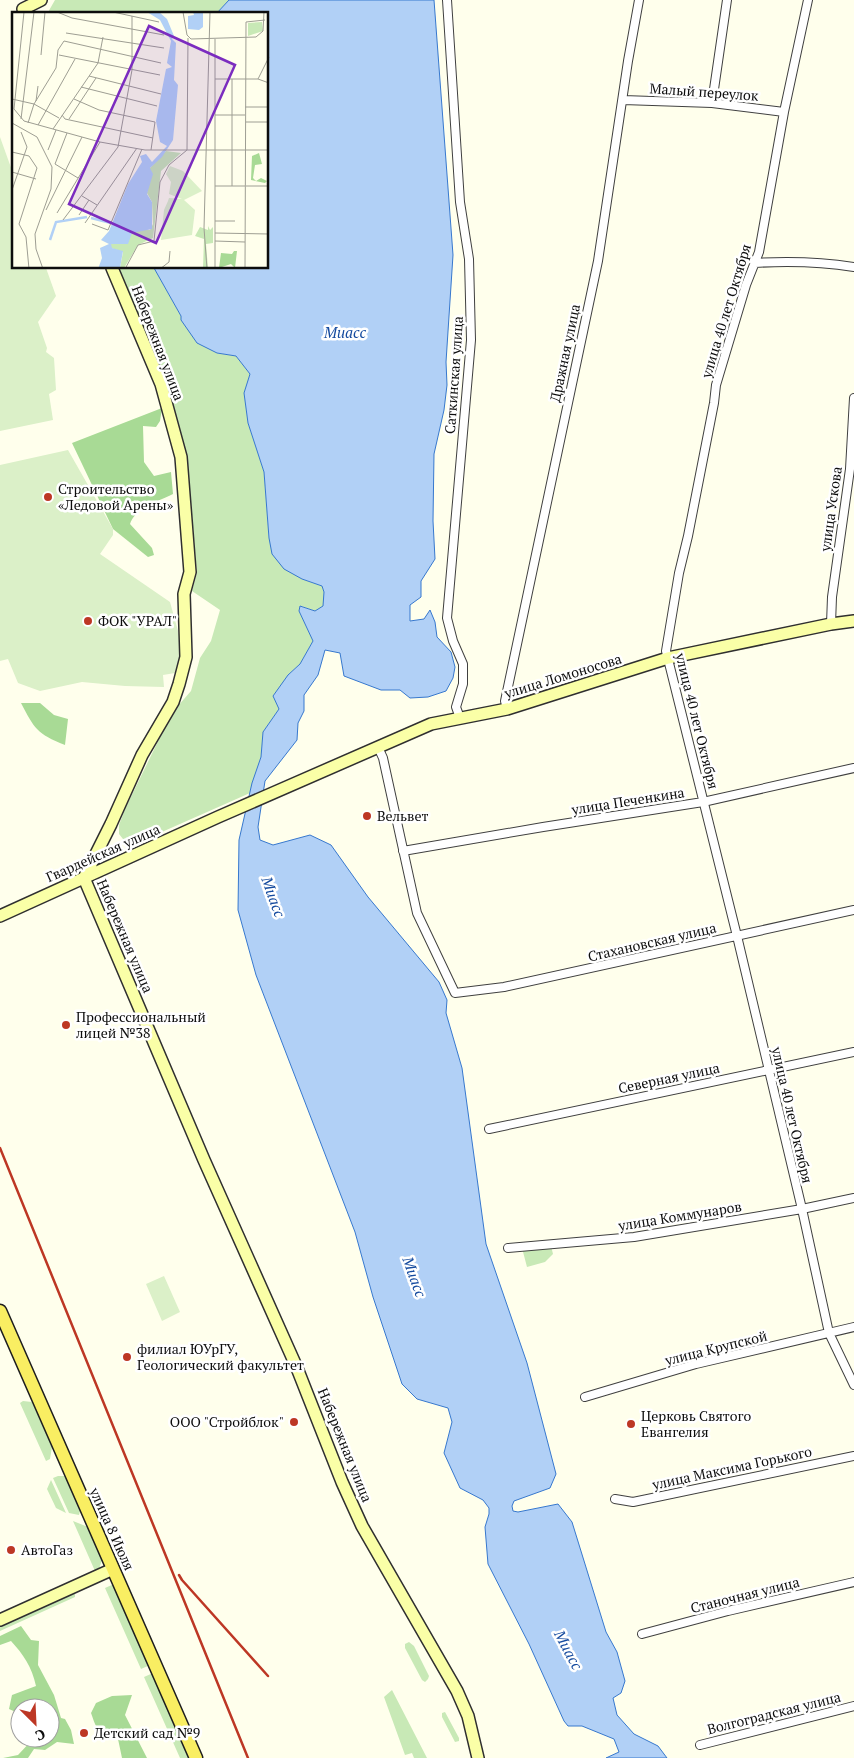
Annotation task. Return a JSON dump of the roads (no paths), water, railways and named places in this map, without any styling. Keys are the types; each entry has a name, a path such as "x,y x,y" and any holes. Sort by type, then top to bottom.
{"main road":[{"name":"улица 8 Июля","path":"0,1311 196,1758"}],"street":[{"path":"24,11 41,0"},
{"name":"Саткинская улица","path":"447,0 460,202 469,259 472,340 447,618 453,641 463,664 463,684 456,707 460,718"},
{"name":"Дражная улица","path":"507,710 505,701 598,260 639,0"},
{"path":"712,103 727,0"},
{"name":"улица 40 лет Октября","path":"808,0 784,112 759,252 746,285 716,385 666,649 737,936 830,1333 854,1385"},
{"name":"Малый переулок","path":"623,100 712,103 784,112"},
{"path":"755,263 836,264 854,267"},
{"name":"Набережная улица","path":"112,269 161,384 181,457 190,572 184,594 186,657 173,702 142,754 111,824 84,878 204,1160 297,1368 354,1508 373,1547 457,1691 468,1716 478,1758"},
{"name":"улица Ускова","path":"831,624 832,597 850,470 854,398"},
{"name":"улица Ломоносова","path":"289,786 431,724 507,710 668,658 831,624 854,621"},
{"path":"378,747 383,758 403,851"},
{"name":"улица Печенкина","path":"403,851 703,802 854,768"},
{"name":"Гвардейская улица","path":"0,916 289,786"},
{"name":"Стахановская улица","path":"403,851 417,913 455,992 504,987 854,910"},
{"name":"Северная улица","path":"489,1129 854,1052"},
{"name":"улица Коммунаров","path":"508,1248 634,1237 802,1209 854,1198"},
{"name":"улица Крупской","path":"584,1397 696,1364 854,1327"},
{"name":"улица Максима Горького","path":"615,1499 633,1502 854,1456"},
{"path":"0,1620 113,1569"},
{"name":"Станочная улица","path":"642,1634 728,1610 854,1582"},
{"name":"Волгоградская улица","path":"700,1745 854,1706"}],"water":[{"name":"Миасс","path":"229,0 434,0 453,255 446,362 447,385 444,410 434,454 433,521 435,559 421,581 421,597 410,605 410,621 424,619 430,610 435,622 437,637 451,652 455,667 453,678 446,691 428,697 410,698 400,690 381,690 344,676 340,653 325,650 318,675 304,695 304,711 298,723 297,740 265,781 258,827 260,840 273,845 310,835 331,845 368,897 439,982 447,1000 446,1013 462,1068 486,1244 527,1363 556,1474 550,1488 514,1501 513,1511 518,1512 558,1504 572,1522 606,1632 617,1652 625,1681 621,1693 613,1698 617,1715 634,1734 658,1746 667,1758 606,1758 619,1752 614,1739 582,1726 568,1726 564,1721 529,1644 488,1564 485,1527 489,1508 483,1500 460,1488 444,1453 452,1422 448,1408 417,1399 402,1384 373,1297 355,1232 256,975 238,910 239,840 252,783 261,757 263,732 279,709 273,696 288,675 300,664 313,641 299,611 300,606 315,611 323,606 324,592 322,586 302,579 284,569 272,554 264,472 248,423 244,393 250,374 236,356 217,353 197,343 181,320 181,316 155,269 269,269 269,12 218,12"}],"railway":[{"path":"0,1148 248,1758"},
{"path":"179,1575 268,1676"}],"place":[{"name":"Строительство «Ледовой Арены»","path":"48,497"},
{"name":"ФОК \"УРАЛ\"","path":"88,621"},
{"name":"Вельвет","path":"367,816"},
{"name":"Профессиональный лицей №38","path":"66,1025"},
{"name":"филиал ЮУрГУ, Геологический факультет","path":"127,1357"},
{"name":"ООО \"Стройблок\"","path":"294,1422"},
{"name":"Церковь Святого Евангелия","path":"631,1424"},
{"name":"АвтоГаз","path":"11,1550"},
{"name":"Детский сад №9","path":"84,1733"}]}
